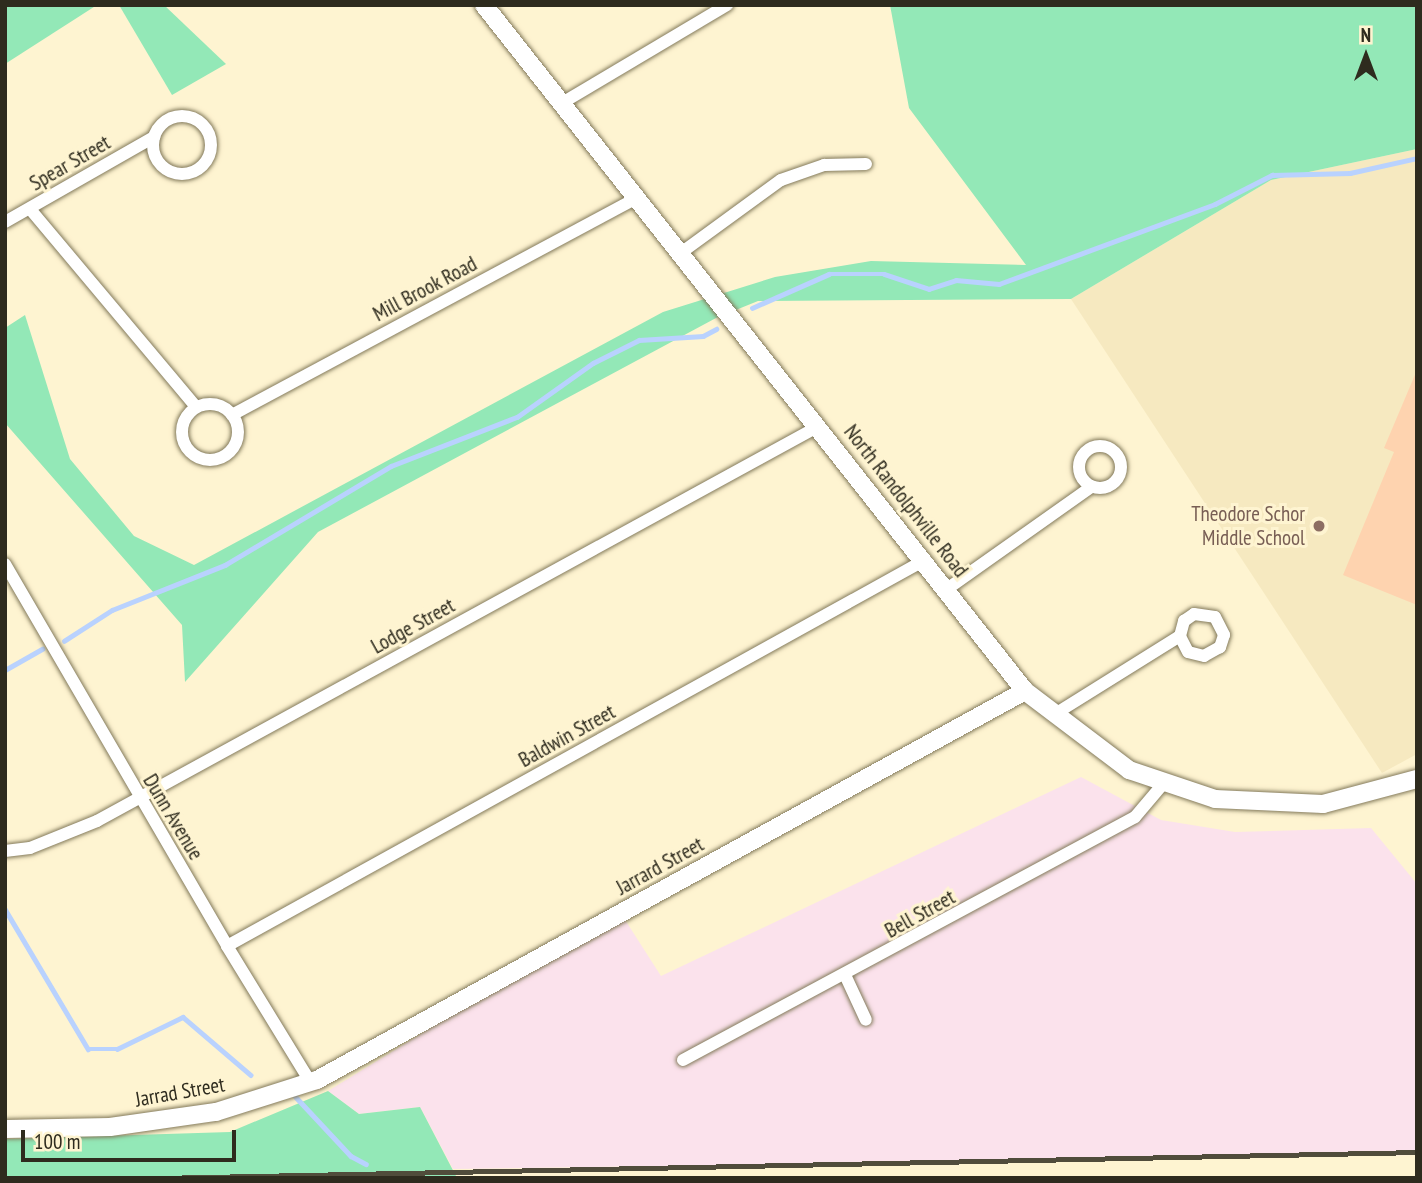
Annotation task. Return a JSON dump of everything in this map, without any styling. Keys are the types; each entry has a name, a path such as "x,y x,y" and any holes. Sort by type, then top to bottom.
{"street":[{"name":"North Randolphville Road","path":"484,5 678,255 925,559 1025,691 1096,750 1163,784 1215,799 1323,804 1417,779"},
{"path":"562,103 726,5"},
{"name":"Spear Street","path":"5,222 154,137 165,121 191,117 206,128 211,151 194,172 176,173 156,157 154,137"},
{"path":"678,255 781,180 824,165 866,164"},
{"name":"Mill Brook Road","path":"232,415 636,198"},
{"path":"30,209 196,407"},
{"path":"215,405 232,415 238,431 234,448 220,459 202,460 187,450 181,432 196,407 215,405"},
{"name":"Lodge Street","path":"5,851 21,850 139,798 819,426"},
{"path":"947,589 1091,487"},
{"name":"Baldwin Street","path":"227,946 925,559"},
{"name":"Dunn Avenue","path":"5,564 227,946 308,1078 317,1080"},
{"path":"1055,714 1180,636"},
{"name":"Jarrard Street","path":"317,1080 1025,691"},
{"name":"Bell Street","path":"684,1060 846,977 1135,817 1163,784"},
{"path":"846,977 866,1020"},
{"name":"Jarrad Street","path":"5,1129 110,1127 216,1112 317,1080"}],"shaded area":[{"name":"Theodore Schor Middle School","path":"1417,149 1417,754 1382,773 1071,299 1271,180"},
{"path":"1081,777 1161,820 1235,832 1371,828 1417,884 1417,1155 453,1169 420,1107 359,1114 328,1091 620,912 661,976"}],"green space":[{"path":"5,5 97,5 5,64"},
{"path":"119,5 164,5 226,64 172,95"},
{"path":"890,5 1417,5 1417,149 1271,180 1071,299 758,301 716,318 318,532 185,682 182,625 5,423 5,328 25,315 70,459 134,536 194,565 663,312 775,277 871,261 1026,265 909,108"},
{"path":"328,1091 359,1114 420,1107 457,1178 5,1178 5,1139 230,1132"}],"building":[{"path":"1417,370 1417,605 1343,575 1394,452 1384,448"}],"waterway":[{"path":"752,308 829,274 884,274 929,289 956,280 999,284 1215,204 1272,175 1350,173 1417,158"},
{"path":"64,641 112,610 225,565 391,466 517,417 593,363 639,340 703,336 716,329"},
{"path":"5,670 42,649"},
{"path":"5,909 88,1049 117,1049 183,1017 251,1075"},
{"path":"295,1096 351,1156 366,1164"}],"railway":[{"path":"158,1178 1417,1152"}],"place":[{"name":"Theodore Schor Middle School","path":"1319,526"}]}
